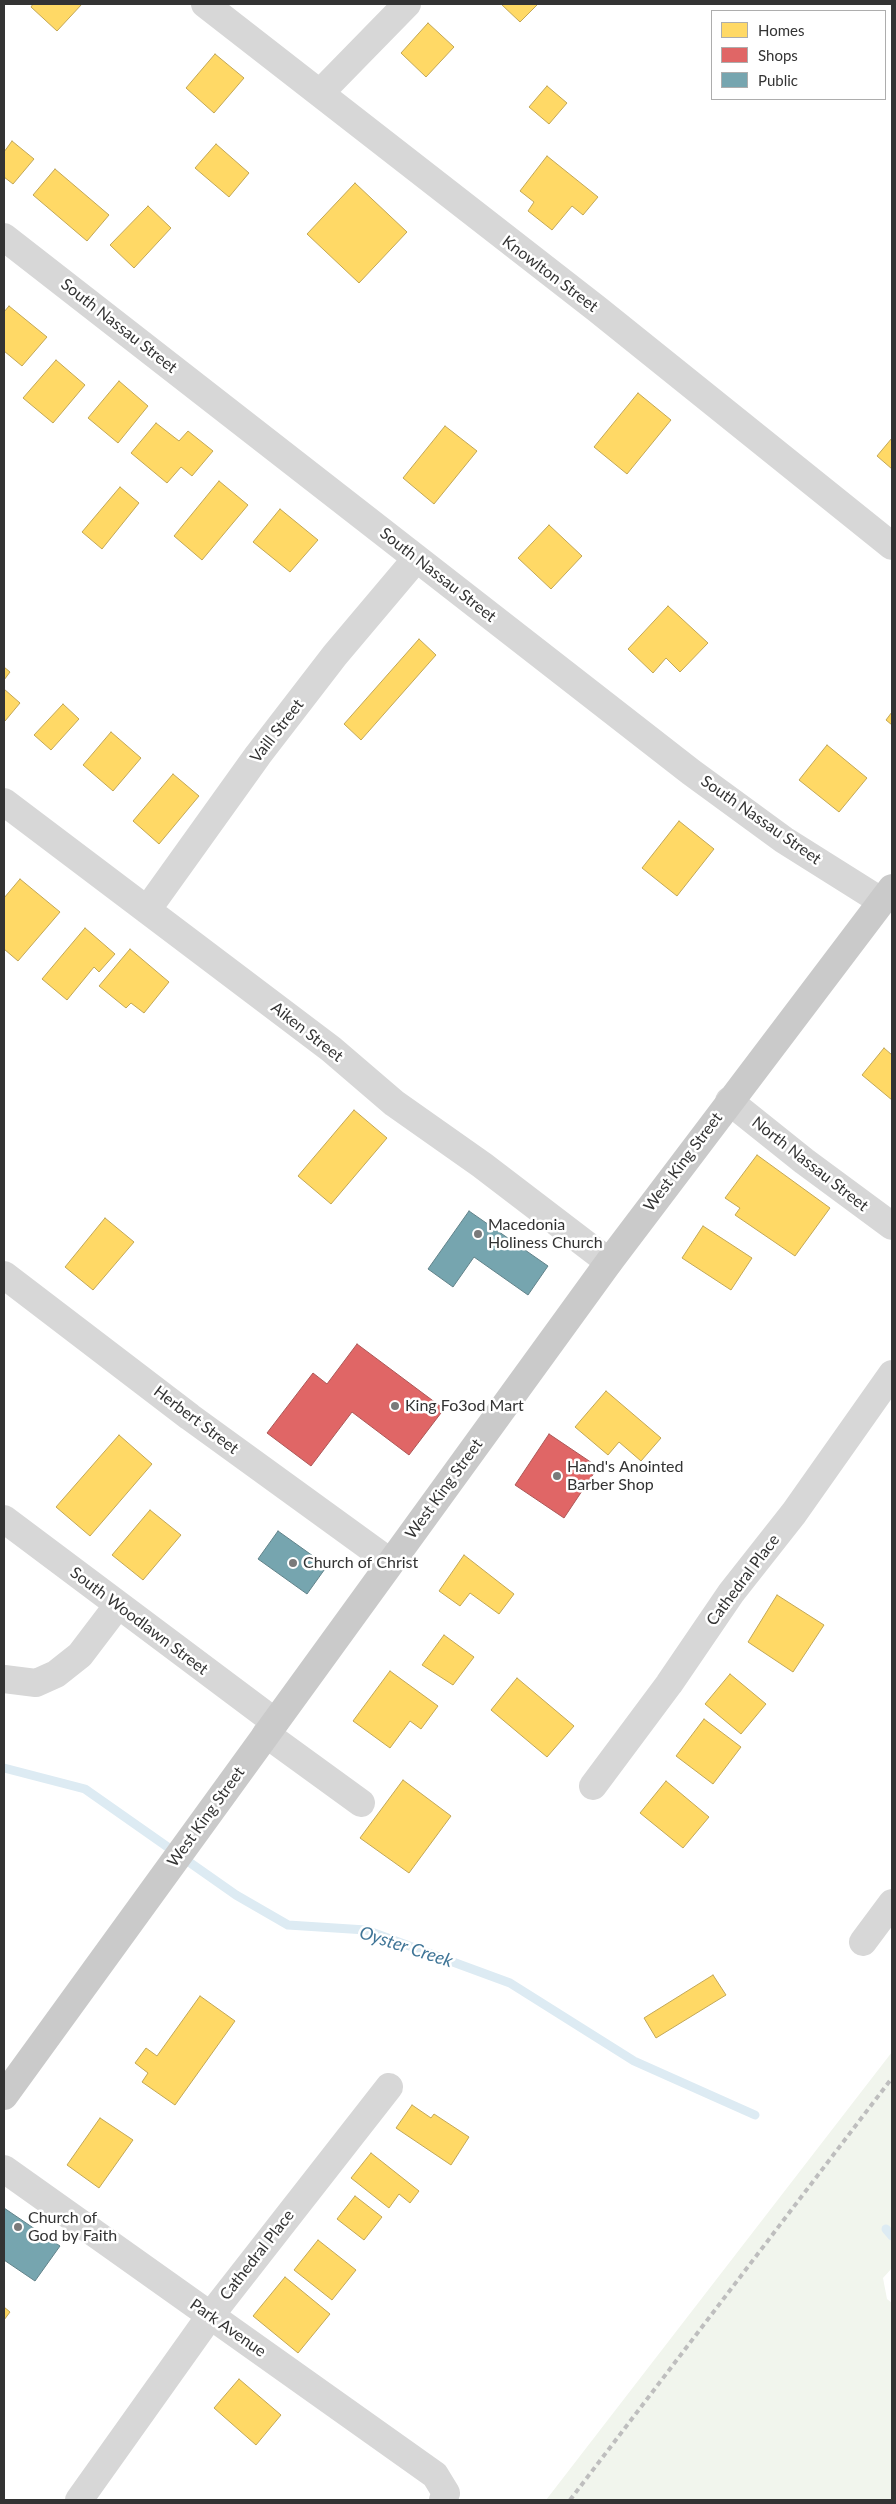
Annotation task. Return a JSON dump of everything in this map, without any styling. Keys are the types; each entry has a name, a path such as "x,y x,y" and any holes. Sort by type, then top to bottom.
{"main road":[{"name":"West King Street","path":"4,2096 609,1262 729,1101 887,895"}],"street":[{"name":"Knowlton Street","path":"205,4 892,546"},
{"path":"320,93 408,4"},
{"name":"South Nassau Street","path":"4,237 707,783 784,840 887,895"},
{"name":"Vaill Street","path":"147,910 258,755 335,655 416,558"},
{"name":"Aiken Street","path":"4,802 331,1049 394,1103 482,1165 609,1262"},
{"name":"North Nassau Street","path":"729,1101 804,1161 892,1226"},
{"name":"Herbert Street","path":"4,1275 190,1417 390,1562"},
{"name":"Cathedral Place","path":"593,1786 669,1684 731,1593 794,1513 892,1374"},
{"name":"South Woodlawn Street","path":"4,1519 118,1605 361,1803"},
{"path":"4,1679 36,1683 56,1674 80,1655 118,1605"},
{"path":"864,1942 892,1903"},
{"name":"Cathedral Place","path":"79,2500 210,2316 389,2087"},
{"name":"Park Avenue","path":"4,2169 435,2475 445,2497"}],"shaded area":[{"path":"892,2052 892,2268 883,2278 887,2299 892,2303 892,2500 546,2500"}],"building: Homes":[{"path":"33,4 82,4 57,31 31,7"},
{"path":"501,4 538,4 520,22"},
{"path":"428,23 454,47 426,77 401,53"},
{"path":"215,54 244,78 214,113 186,88"},
{"path":"547,86 567,103 549,124 529,107"},
{"path":"12,141 34,159 13,184 4,177 4,152"},
{"path":"216,144 249,173 229,197 195,168"},
{"path":"547,156 598,197 583,215 572,206 552,230 528,211 534,202 520,191"},
{"path":"55,169 109,215 87,241 33,195"},
{"path":"355,183 407,232 359,283 307,234"},
{"path":"148,206 171,228 134,268 110,245"},
{"path":"9,306 47,337 22,366 4,351 4,312"},
{"path":"56,360 85,385 53,423 23,398"},
{"path":"119,381 148,406 118,443 88,418"},
{"path":"638,393 671,420 627,474 594,447"},
{"path":"156,423 179,441 188,431 213,451 192,476 181,467 167,483 131,453"},
{"path":"445,426 477,451 434,504 403,478"},
{"path":"892,438 892,469 877,456"},
{"path":"219,481 248,505 202,560 174,536"},
{"path":"120,487 139,503 102,549 82,532"},
{"path":"280,509 318,540 290,572 253,542"},
{"path":"549,525 582,556 551,589 518,558"},
{"path":"668,606 708,643 680,672 666,658 653,673 628,649"},
{"path":"419,639 436,655 361,740 344,724"},
{"path":"4,667 10,672 4,680"},
{"path":"4,689 20,703 5,721 4,720"},
{"path":"63,704 79,719 51,750 34,735"},
{"path":"892,712 892,725 886,720"},
{"path":"111,732 141,758 113,791 83,765"},
{"path":"827,745 867,778 839,812 799,780"},
{"path":"173,774 199,796 159,844 133,821"},
{"path":"679,821 714,849 677,896 642,868"},
{"path":"20,879 60,912 18,961 4,949 4,898"},
{"path":"85,928 115,954 99,972 94,967 67,1000 42,979"},
{"path":"130,949 169,982 144,1013 131,1003 126,1008 99,986"},
{"path":"884,1048 892,1055 892,1100 862,1075"},
{"path":"354,1110 387,1138 331,1204 298,1176"},
{"path":"757,1155 830,1208 795,1256 735,1215 740,1208 725,1198"},
{"path":"105,1218 134,1242 93,1290 65,1267"},
{"path":"703,1226 752,1258 731,1290 682,1258"},
{"path":"606,1391 661,1438 641,1461 619,1442 608,1455 575,1427"},
{"path":"119,1435 152,1464 90,1536 56,1507"},
{"path":"150,1510 181,1535 143,1580 112,1555"},
{"path":"464,1555 514,1594 499,1614 470,1593 460,1606 439,1591"},
{"path":"777,1595 824,1625 793,1672 748,1642"},
{"path":"444,1635 474,1657 453,1685 422,1665"},
{"path":"390,1671 438,1706 421,1729 410,1721 390,1748 353,1721"},
{"path":"730,1674 766,1704 741,1734 705,1704"},
{"path":"517,1678 574,1726 547,1757 491,1710"},
{"path":"704,1719 741,1747 713,1784 676,1756"},
{"path":"403,1780 451,1816 409,1873 360,1838"},
{"path":"666,1781 709,1817 683,1848 640,1813"},
{"path":"713,1975 726,1995 656,2038 644,2018"},
{"path":"200,1996 235,2021 175,2105 142,2082 148,2073 135,2063 146,2048 157,2056"},
{"path":"412,2105 431,2118 434,2114 469,2137 451,2165 396,2128"},
{"path":"100,2118 133,2140 99,2188 67,2165"},
{"path":"371,2153 419,2191 410,2203 399,2194 389,2208 351,2178"},
{"path":"355,2196 382,2217 364,2240 337,2219"},
{"path":"318,2240 356,2270 332,2300 294,2270"},
{"path":"285,2277 330,2314 298,2353 253,2316"},
{"path":"4,2307 10,2312 4,2320"},
{"path":"239,2379 281,2415 256,2445 214,2408"}],"building: Shops":[{"path":"357,1344 444,1409 409,1455 352,1412 311,1466 267,1433 313,1373 327,1384"},
{"name":"Hand's Anointed Barber Shop","path":"549,1434 598,1467 564,1518 515,1485"}],"building: Public":[{"name":"Macedonia Holiness Church","path":"469,1211 548,1266 528,1295 474,1257 453,1287 428,1269"},
{"name":"Church of Christ","path":"278,1531 327,1566 307,1594 258,1559"},
{"name":"Church of God by Faith","path":"4,2208 60,2246 35,2281 4,2260"}],"waterway":[{"name":"Oyster Creek","path":"4,1768 85,1789 236,1895 288,1925 366,1930 510,1983 634,2061 755,2115"},
{"name":"Oyster Creek","path":"886,2229 892,2236"}],"railway":[{"path":"570,2500 892,2078"}],"place":[{"name":"Macedonia Holiness Church","path":"478,1234"},
{"name":"King Fo3od Mart","path":"395,1406"},
{"name":"Hand's Anointed Barber Shop","path":"557,1476"},
{"name":"Church of Christ","path":"293,1563"},
{"name":"Church of God by Faith","path":"18,2227"}]}
